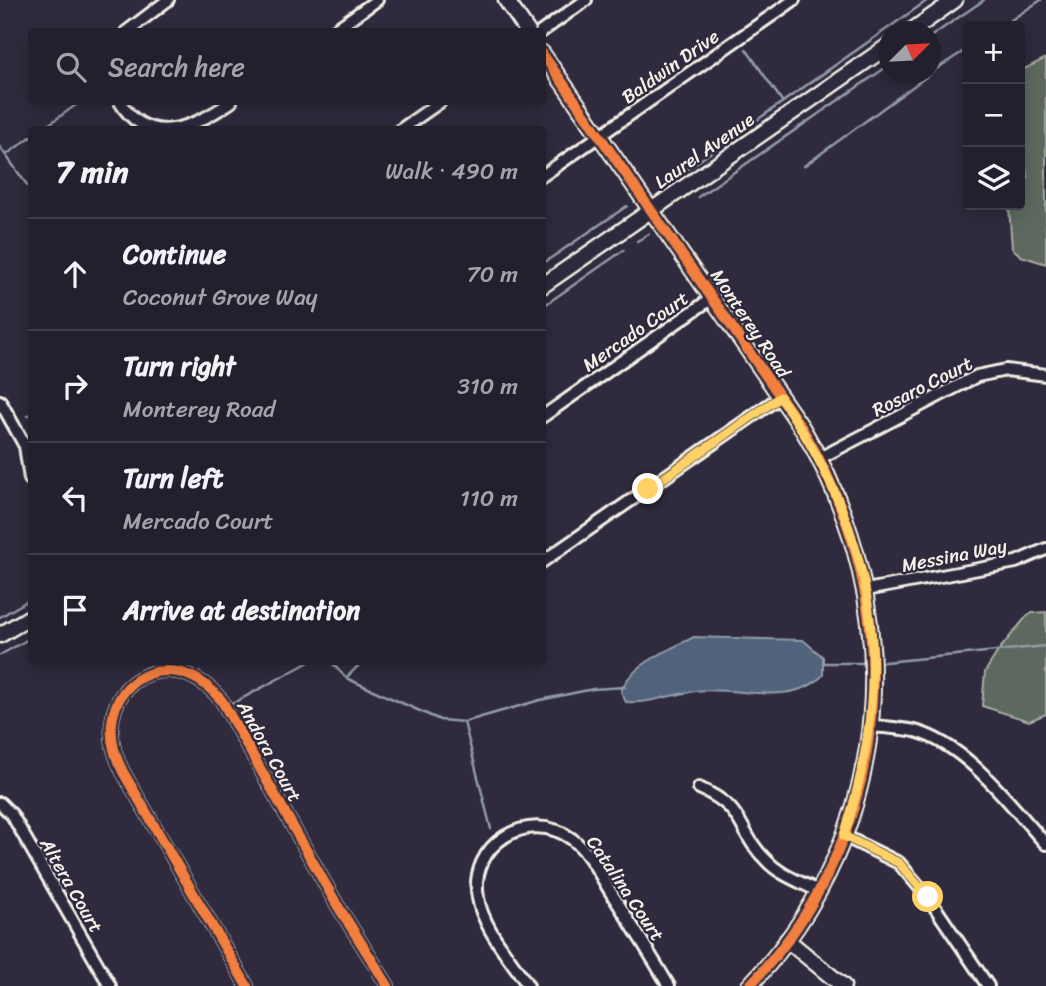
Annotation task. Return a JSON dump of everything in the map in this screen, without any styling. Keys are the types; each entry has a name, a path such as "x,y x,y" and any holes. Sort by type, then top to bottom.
{"street":[{"path":"131,28 168,0"},
{"path":"338,28 377,0"},
{"path":"506,0 525,28"},
{"path":"546,28 586,0"},
{"name":"Baldwin Drive","path":"546,173 794,0"},
{"path":"925,21 955,0"},
{"name":"Laurel Avenue","path":"546,283 878,53"},
{"name":"Monterey Road","path":"546,58 820,458 845,513 866,590 873,655 871,726 856,796 844,836 818,891 787,940 750,986"},
{"path":"123,105 142,123 150,126"},
{"path":"187,126 200,122 226,105"},
{"path":"406,126 436,105"},
{"name":"Mercado Court","path":"546,414 712,298"},
{"name":"Rosaro Court","path":"820,458 977,376 1006,370 1046,375"},
{"path":"546,559 780,397"},
{"path":"0,401 25,446 28,466"},
{"path":"0,429 12,422"},
{"name":"Messina Way","path":"866,590 1016,562 1046,549"},
{"path":"0,635 28,618"},
{"name":"Andora Court","path":"247,986 123,772 111,743 112,713 120,697 138,681 154,673 176,671 196,677 222,701 336,903 388,986"},
{"path":"871,726 914,731 945,744 964,759 1046,844"},
{"path":"698,788 722,798 736,813 766,861 818,891"},
{"name":"Altera Court","path":"0,803 12,816 110,986"},
{"name":"Catalina Court","path":"528,986 482,912 477,880 482,860 501,838 522,829 543,827 564,834 583,850 669,986"},
{"path":"844,836 899,863 928,897 988,986"},
{"path":"787,940 842,986"}],"shaded area":[{"path":"1046,58 1046,264 1021,256 1012,248 1009,210 1025,210 1025,182 1028,177 1025,167 1025,68"},
{"path":"1046,612 1046,714 1029,721 982,706 985,672 998,651 1026,617 1032,613"}],"water":[{"path":"694,637 803,640 823,657 823,675 796,691 762,694 711,690 626,702 621,692 632,674 663,652"}],"waterway":[{"path":"673,179 928,0"},
{"path":"941,29 984,0"},
{"path":"1010,21 1041,0"},
{"path":"746,49 782,101"},
{"path":"941,66 962,52"},
{"path":"698,197 878,73"},
{"path":"804,166 916,84"},
{"path":"47,126 76,105"},
{"path":"6,155 28,139"},
{"path":"0,147 28,186"},
{"path":"546,261 627,206"},
{"path":"637,241 649,234"},
{"path":"546,304 624,250"},
{"path":"0,617 28,600"},
{"path":"0,655 28,639"},
{"path":"875,663 1046,646"},
{"path":"823,663 865,663"},
{"path":"232,704 304,665"},
{"path":"334,665 346,678 440,720 464,722 540,700 593,689 625,687"},
{"path":"347,677 359,665"},
{"path":"464,722 491,829"}],"cycle path":[{"path":"546,59 802,428 837,497 860,569 871,642 871,716 859,789 835,859 798,925 749,986"},
{"path":"247,986 123,772 113,743 113,718 121,697 135,681 155,672 177,672 200,681 222,701 336,903 388,986"}],"route":[{"path":"648,489 780,397 802,428 820,458 845,513 866,590 871,626 871,726 864,764 844,836 899,863 928,897"}]}
